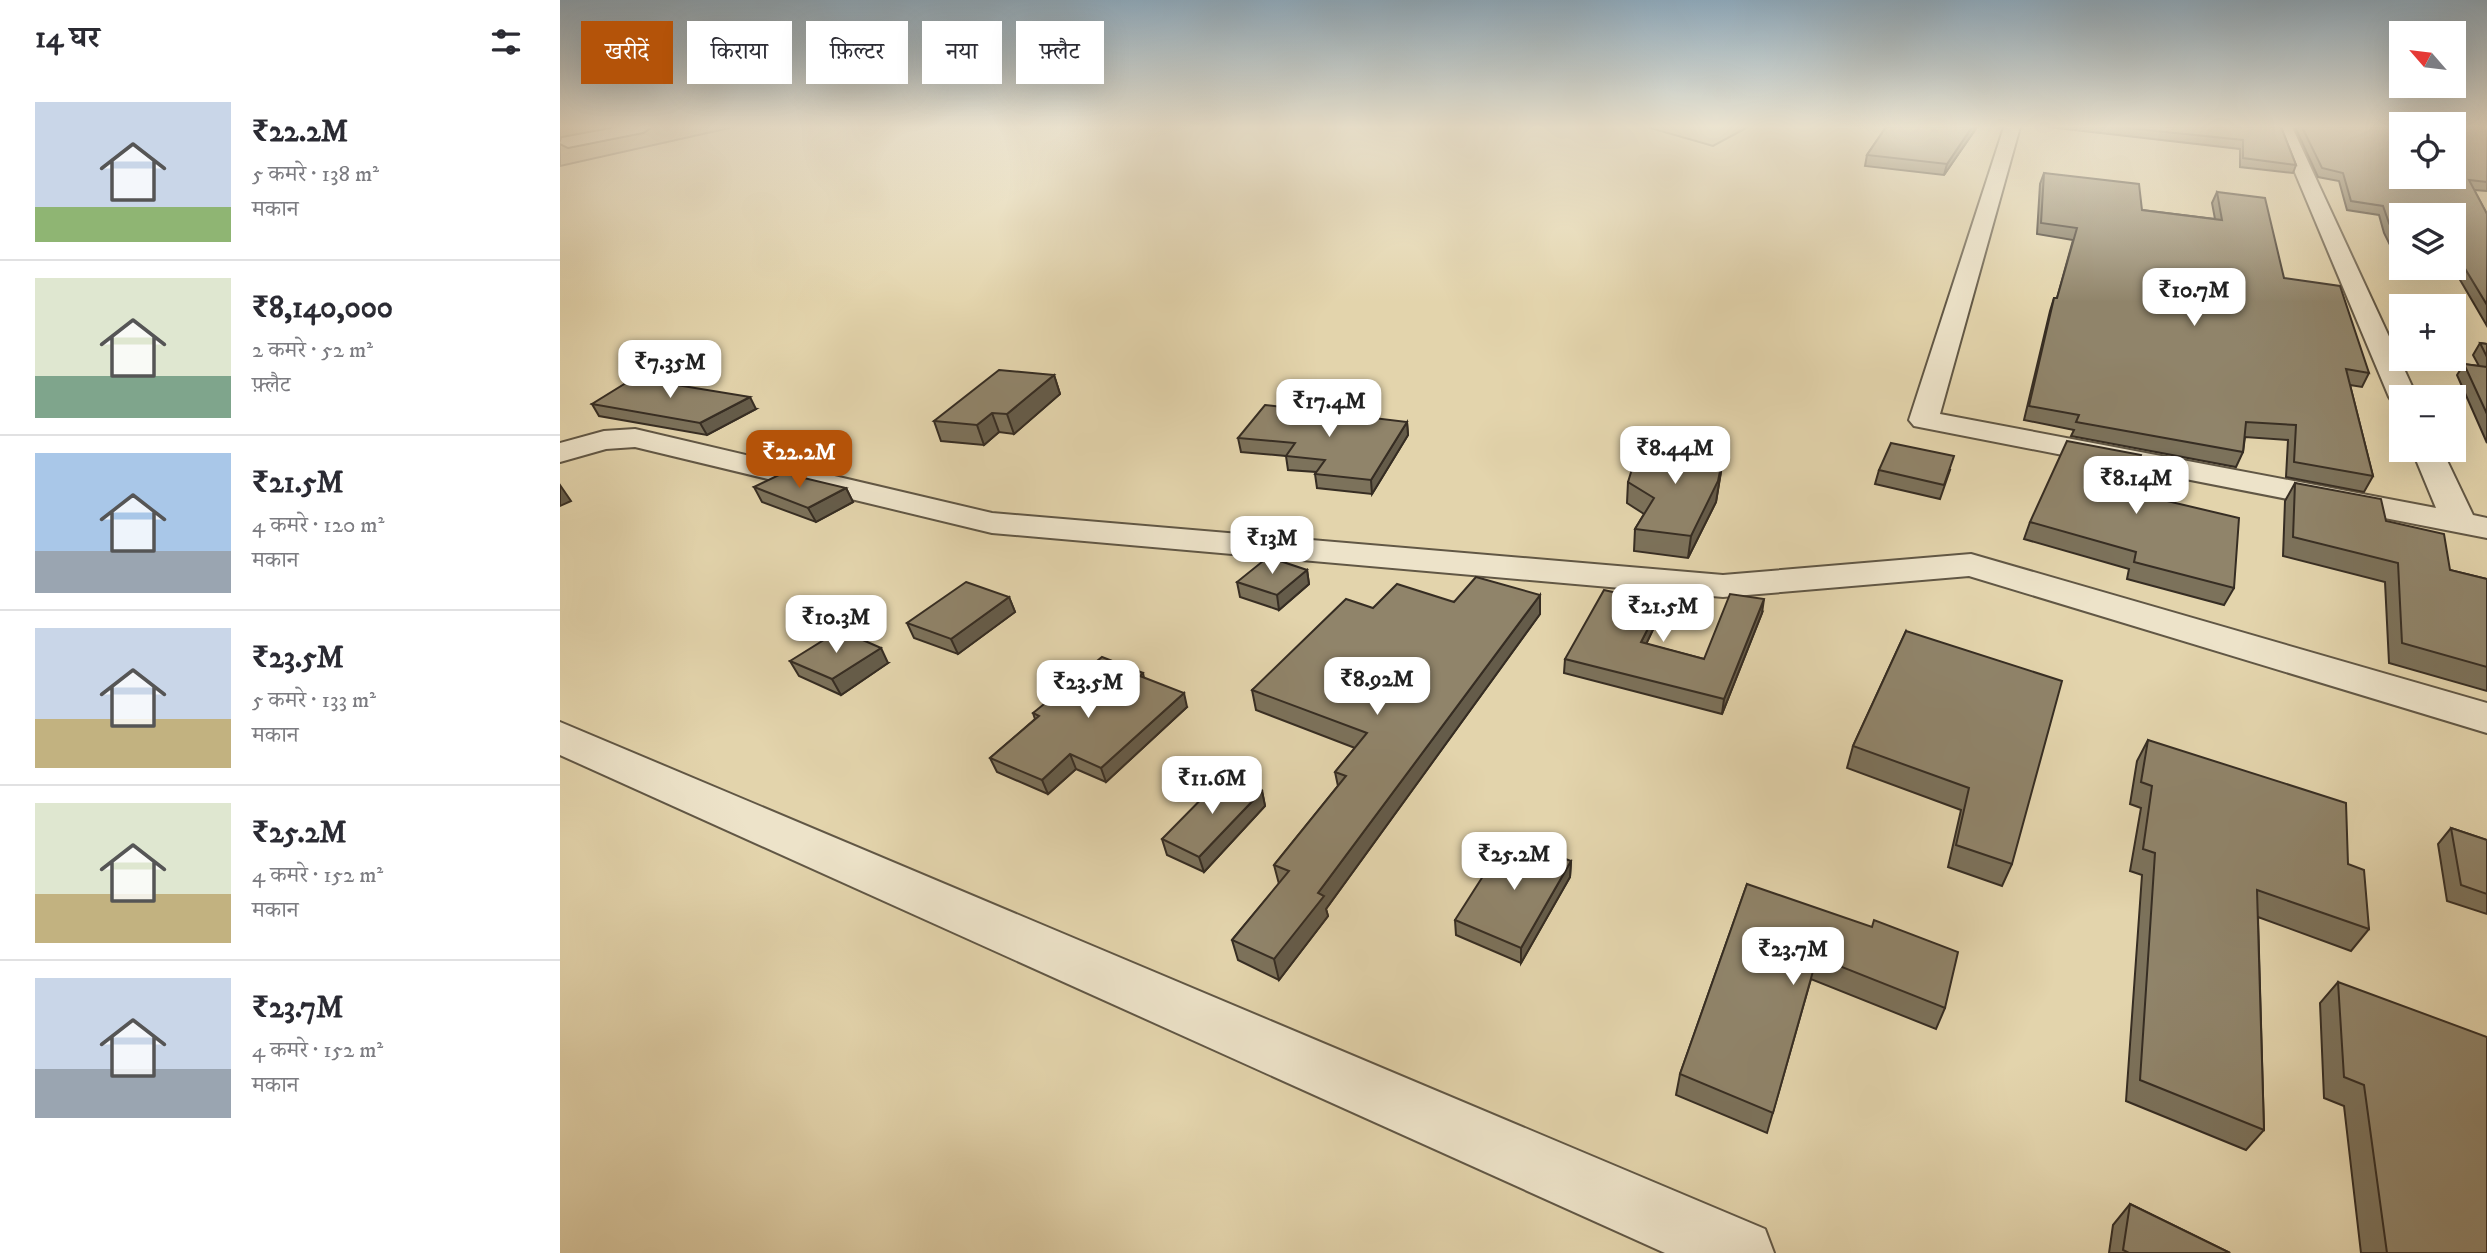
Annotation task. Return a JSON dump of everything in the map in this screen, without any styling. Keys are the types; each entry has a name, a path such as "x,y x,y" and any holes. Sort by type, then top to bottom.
{"street":[{"path":"1994,185 1924,420 2473,525"},
{"path":"2310,185 2398,385"},
{"path":"560,453 604,440 635,439 992,523 1723,586 1971,565 2487,718"},
{"path":"2434,462 2473,525"},
{"path":"560,737 1741,1253"}],"building":[{"path":"2043,185 2139,185 2142,210 2222,220 2217,192 2265,198 2284,278 2340,286 2369,373 2346,369 2373,476 2294,462 2296,425 2246,422 2243,452 2076,422 2079,415 2029,406 2054,298 2057,298 2077,228 2041,223"},
{"path":"2347,185 2389,185 2389,189 2466,189 2466,185 2472,185 2487,214 2487,305 2466,270 2466,203 2389,203 2389,223 2383,206 2351,201"},
{"path":"2480,343 2487,344 2487,357"},
{"path":"2466,364 2487,367 2487,414 2466,368"},
{"path":"999,370 1054,375 1007,414 992,413 977,425 934,421"},
{"path":"634,378 750,397 700,423 592,404"},
{"path":"1265,405 1407,422 1371,480 1315,474 1325,460 1286,456 1295,443 1238,438"},
{"path":"2067,441 2141,455 2129,492 2239,518 2234,588 2134,562 2136,552 2030,522"},
{"path":"1640,443 1724,452 1718,481 1691,536 1635,529 1654,498 1628,482"},
{"path":"1891,443 1954,456 1944,485 1879,470"},
{"path":"783,473 846,488 808,508 754,487"},
{"path":"2295,483 2381,499 2386,521 2444,534 2450,570 2487,579 2487,667 2402,643 2398,563 2293,537"},
{"path":"1268,557 1307,570 1277,595 1237,582"},
{"path":"1476,577 1540,595 1318,893 1324,896 1274,959 1232,940 1289,871 1274,865 1346,776 1335,772 1367,733 1252,690 1346,599 1373,608 1397,584 1454,602"},
{"path":"966,582 1009,597 951,639 907,623"},
{"path":"1604,590 1661,603 1641,642 1704,659 1730,594 1764,599 1724,699 1565,659"},
{"path":"840,630 881,648 832,679 790,661"},
{"path":"1906,631 2062,681 2012,864 1956,845 1969,788 1853,746"},
{"path":"1102,657 1143,673 1140,676 1184,693 1101,768 1070,754 1042,780 990,758 1039,716 1033,713"},
{"path":"2148,740 2346,803 2348,864 2364,870 2369,929 2257,890 2264,1130 2140,1080 2155,853 2143,849 2152,786 2141,782"},
{"path":"1225,775 1262,791 1199,857 1162,839"},
{"path":"2451,828 2487,840 2487,894 2461,885"},
{"path":"1508,837 1571,861 1521,948 1455,920"},
{"path":"1747,884 1872,927 1874,920 1958,952 1945,1008 1817,957 1773,1113 1680,1074"},
{"path":"2338,982 2487,1037 2487,1253 2387,1253 2364,1085 2344,1077"},
{"path":"2130,1204 2230,1253 2129,1253 2123,1250"}]}
